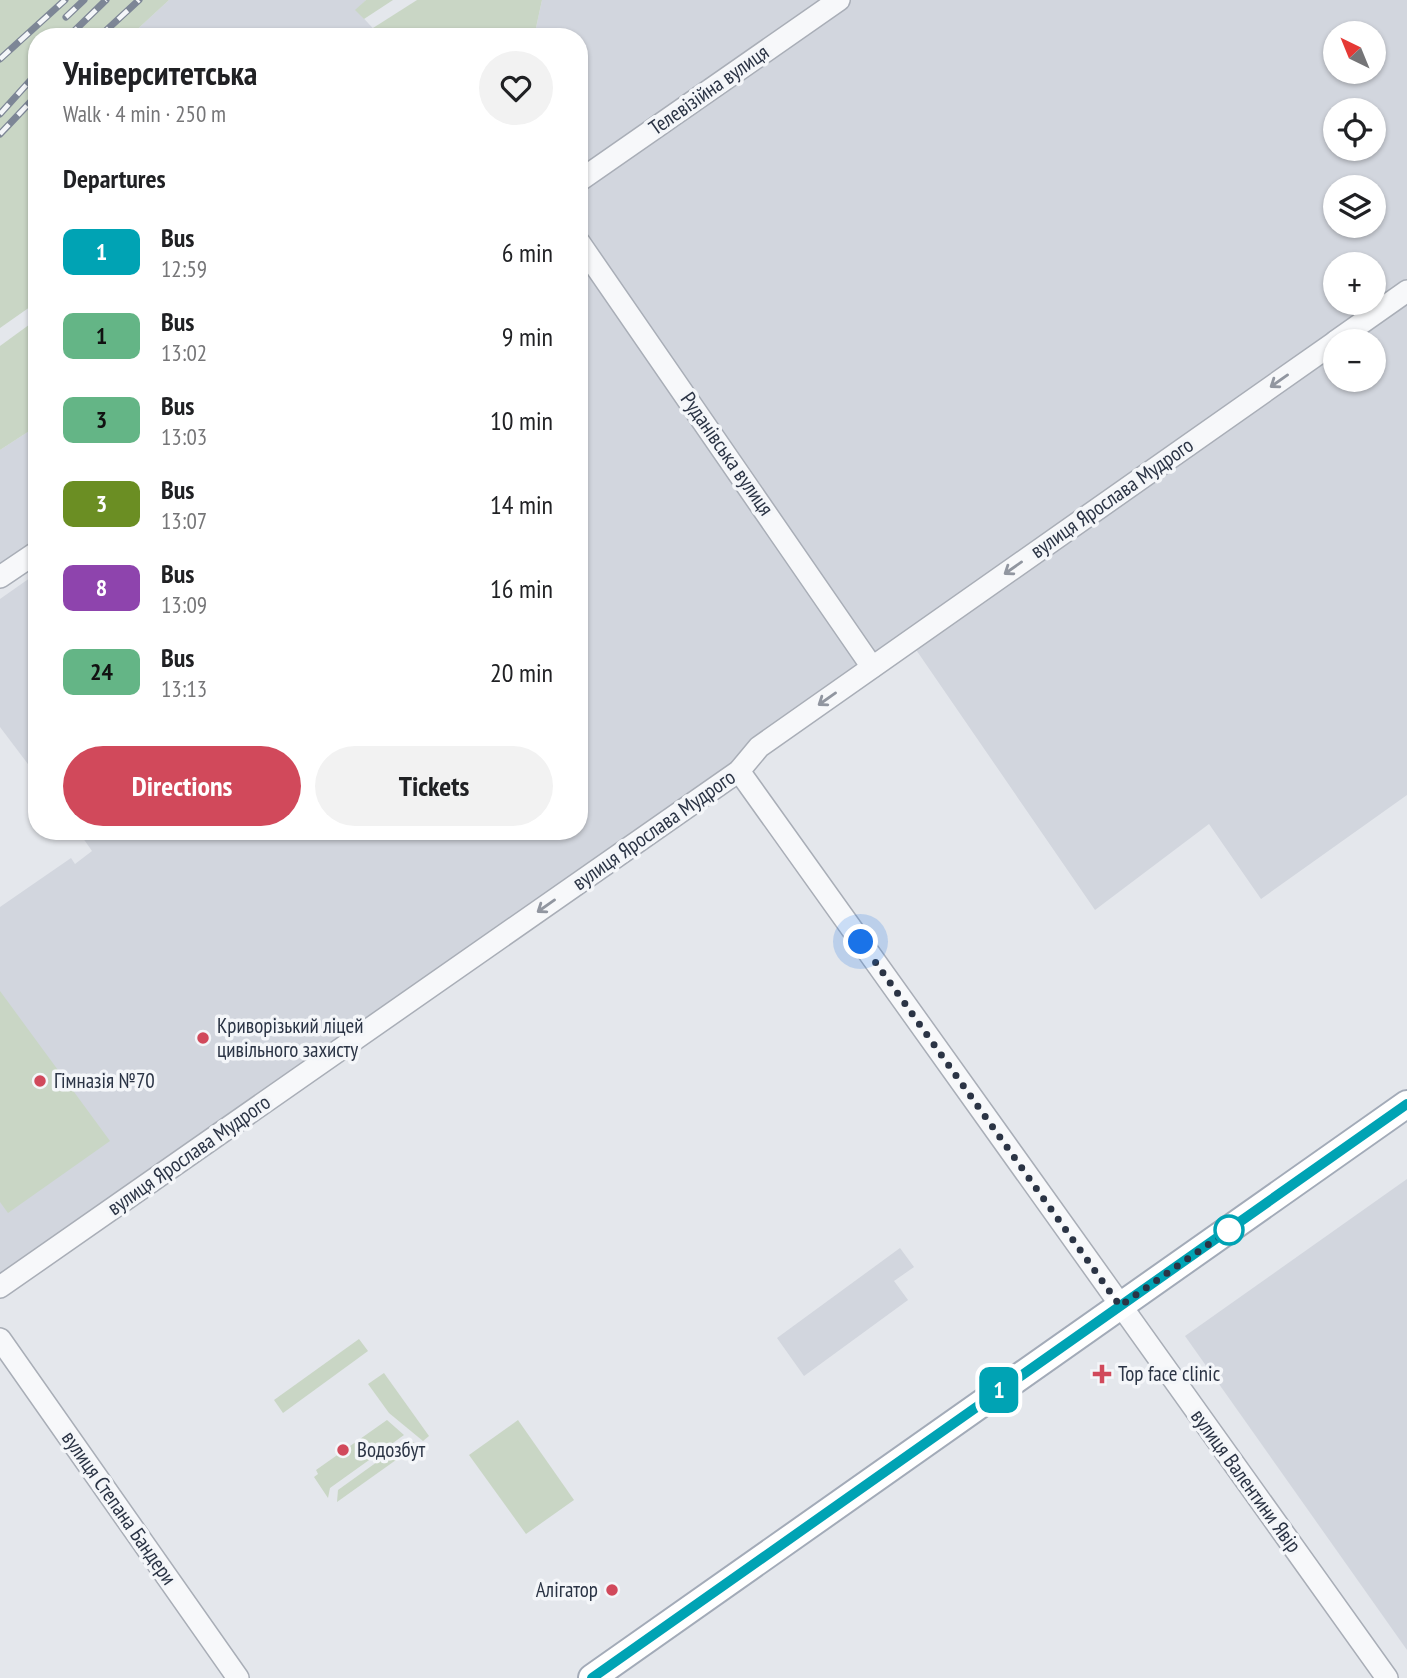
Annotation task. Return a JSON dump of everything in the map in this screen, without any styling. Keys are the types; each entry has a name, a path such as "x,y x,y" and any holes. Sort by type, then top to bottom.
{"main road":[{"path":"593,1678 1407,1104"}],"street":[{"name":"Телевізійна вулиця","path":"588,175 839,0"},
{"name":"Руданівська вулиця","path":"588,255 872,667"},
{"name":"вулиця Ярослава Мудрого","path":"1353,329 1407,291"},
{"name":"вулиця Ярослава Мудрого","path":"0,1287 739,771 759,747 1323,350"},
{"path":"0,577 28,558"},
{"name":"вулиця Валентини Явір","path":"739,771 1387,1678"},
{"name":"вулиця Степана Бандери","path":"0,1339 238,1678"}],"shaded area":[{"path":"169,0 366,0 356,10 373,28 139,28"},
{"path":"542,0 827,0 588,167 588,28 536,28"},
{"path":"849,0 1407,0 1407,795 1261,899 1209,824 1095,910 910,641 0,1287 0,907 71,858 75,864 92,851 84,840 588,840 588,182"},
{"path":"28,432 28,553 0,572 0,450"},
{"path":"28,579 28,764 0,727 0,599"},
{"path":"1407,1179 1407,1650 1185,1336"},
{"path":"900,1248 914,1267 894,1281 908,1300 804,1376 777,1338"}],"green space":[{"path":"0,0 169,0 139,28 28,28 28,308 0,328"},
{"path":"366,0 393,0 364,19 355,10"},
{"path":"417,0 542,0 536,28 373,28"},
{"path":"28,326 28,432 0,450 0,346"},
{"path":"0,991 110,1141 8,1213 0,1202"},
{"path":"359,1339 368,1351 283,1413 274,1400"},
{"path":"384,1373 429,1436 423,1441 389,1413 368,1384"},
{"path":"387,1420 404,1435 330,1488 328,1498 314,1477 318,1474 316,1470"},
{"path":"518,1420 574,1500 526,1534 469,1455"},
{"path":"409,1439 417,1445 337,1502 338,1490"}],"railway":[{"path":"34,28 65,0"},
{"path":"66,17 84,0"},
{"path":"77,28 106,0"},
{"path":"109,28 139,0"},
{"path":"0,59 28,34"},
{"path":"0,114 28,83"},
{"path":"0,134 28,104"}],"bus line":[{"name":"1","path":"592,1678 1407,1104"}],"place":[{"name":"Криворізький ліцей цивільного захисту","path":"203,1038"},
{"name":"Гімназія №70","path":"40,1081"},
{"name":"Top face clinic","path":"1102,1374"},
{"name":"Водозбут","path":"343,1450"},
{"name":"Алігатор","path":"612,1590"}],"route":[{"path":"861,942 1120,1306 1229,1230"}]}
